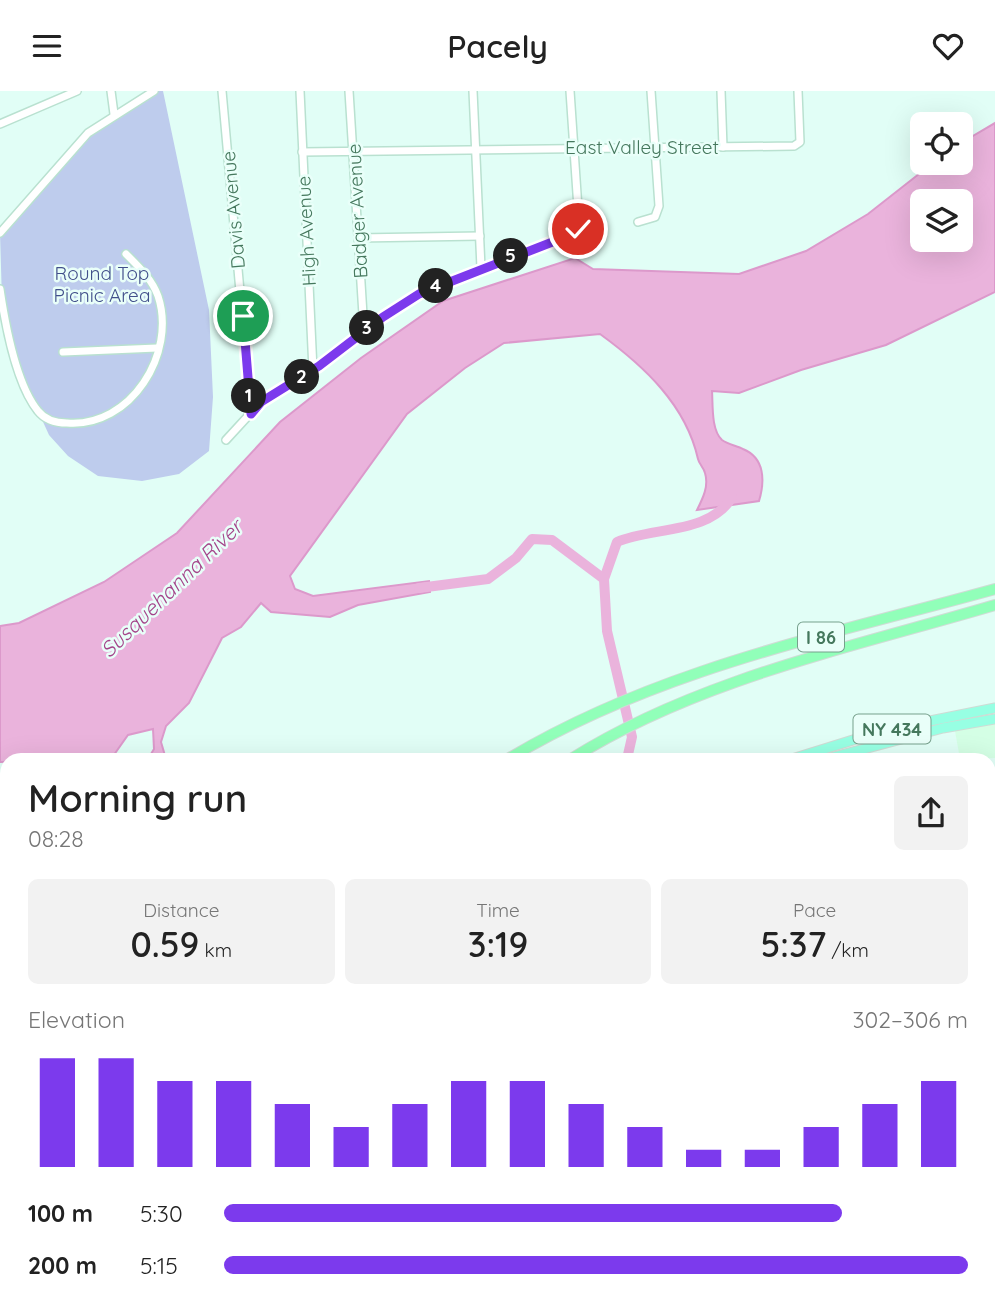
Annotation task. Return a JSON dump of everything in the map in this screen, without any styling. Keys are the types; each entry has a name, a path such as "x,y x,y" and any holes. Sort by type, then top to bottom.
{"highway":[{"name":"I 86","path":"519,753 592,714 649,690 747,657 995,589"},
{"name":"I 86","path":"582,753 654,716 747,679 995,605"}],"main road":[{"name":"NY 434","path":"811,753 885,730 995,708"},
{"name":"NY 434","path":"848,753 916,734 995,719"}],"street":[{"path":"0,124 76,91"},
{"path":"111,91 114,114"},
{"path":"0,233 30,203 75,146 114,114 154,91"},
{"name":"Davis Avenue","path":"222,91 251,414"},
{"name":"High Avenue","path":"300,91 313,370"},
{"name":"Badger Avenue","path":"349,91 364,331"},
{"path":"473,91 481,268"},
{"path":"226,440 261,402 313,370 419,294 573,234 579,223 570,91"},
{"path":"638,222 650,220 658,213 651,91"},
{"path":"721,91 723,147"},
{"name":"East Valley Street","path":"302,152 794,146 799,145 801,136 798,91"},
{"path":"358,238 480,236"},
{"path":"0,289 26,388 44,417 62,423 83,423 108,417 124,406 146,381 157,348 161,321 157,295 143,271 126,254"},
{"path":"63,352 157,348"}],"shaded area":[{"path":"995,724 995,753 959,753 955,731"}],"green space":[{"name":"Round Top Picnic Area","path":"154,91 163,91 209,310 213,397 209,451 179,474 142,481 98,476 68,456 49,435 20,371 2,301 0,233 70,155 108,121"}],"water":[{"name":"Susquehanna River","path":"995,123 995,292 886,345 801,370 739,393 712,391 713,417 718,436 750,453 756,458 762,471 759,501 697,510 705,492 706,478 684,421 647,373 600,334 504,343 465,368 407,414 290,576 295,589 313,596 429,581 430,592 358,605 330,617 271,612 261,603 241,627 222,638 189,703 166,726 161,742 164,753 152,753 154,749 153,729 128,735 115,753 0,753 0,626 19,623 104,582 177,533 280,422 361,358 443,301 575,258 593,269 739,274 806,251 868,214 918,175 973,175 973,136"}],"waterway":[{"path":"604,579 617,542 695,524 710,518 732,497"},
{"path":"419,588 488,579 516,558 532,539 552,540 604,579 607,631 632,737 628,753"}],"route":[{"path":"243,316 251,414 261,402 319,366 383,317 419,294 549,241 573,234 578,229"}]}
